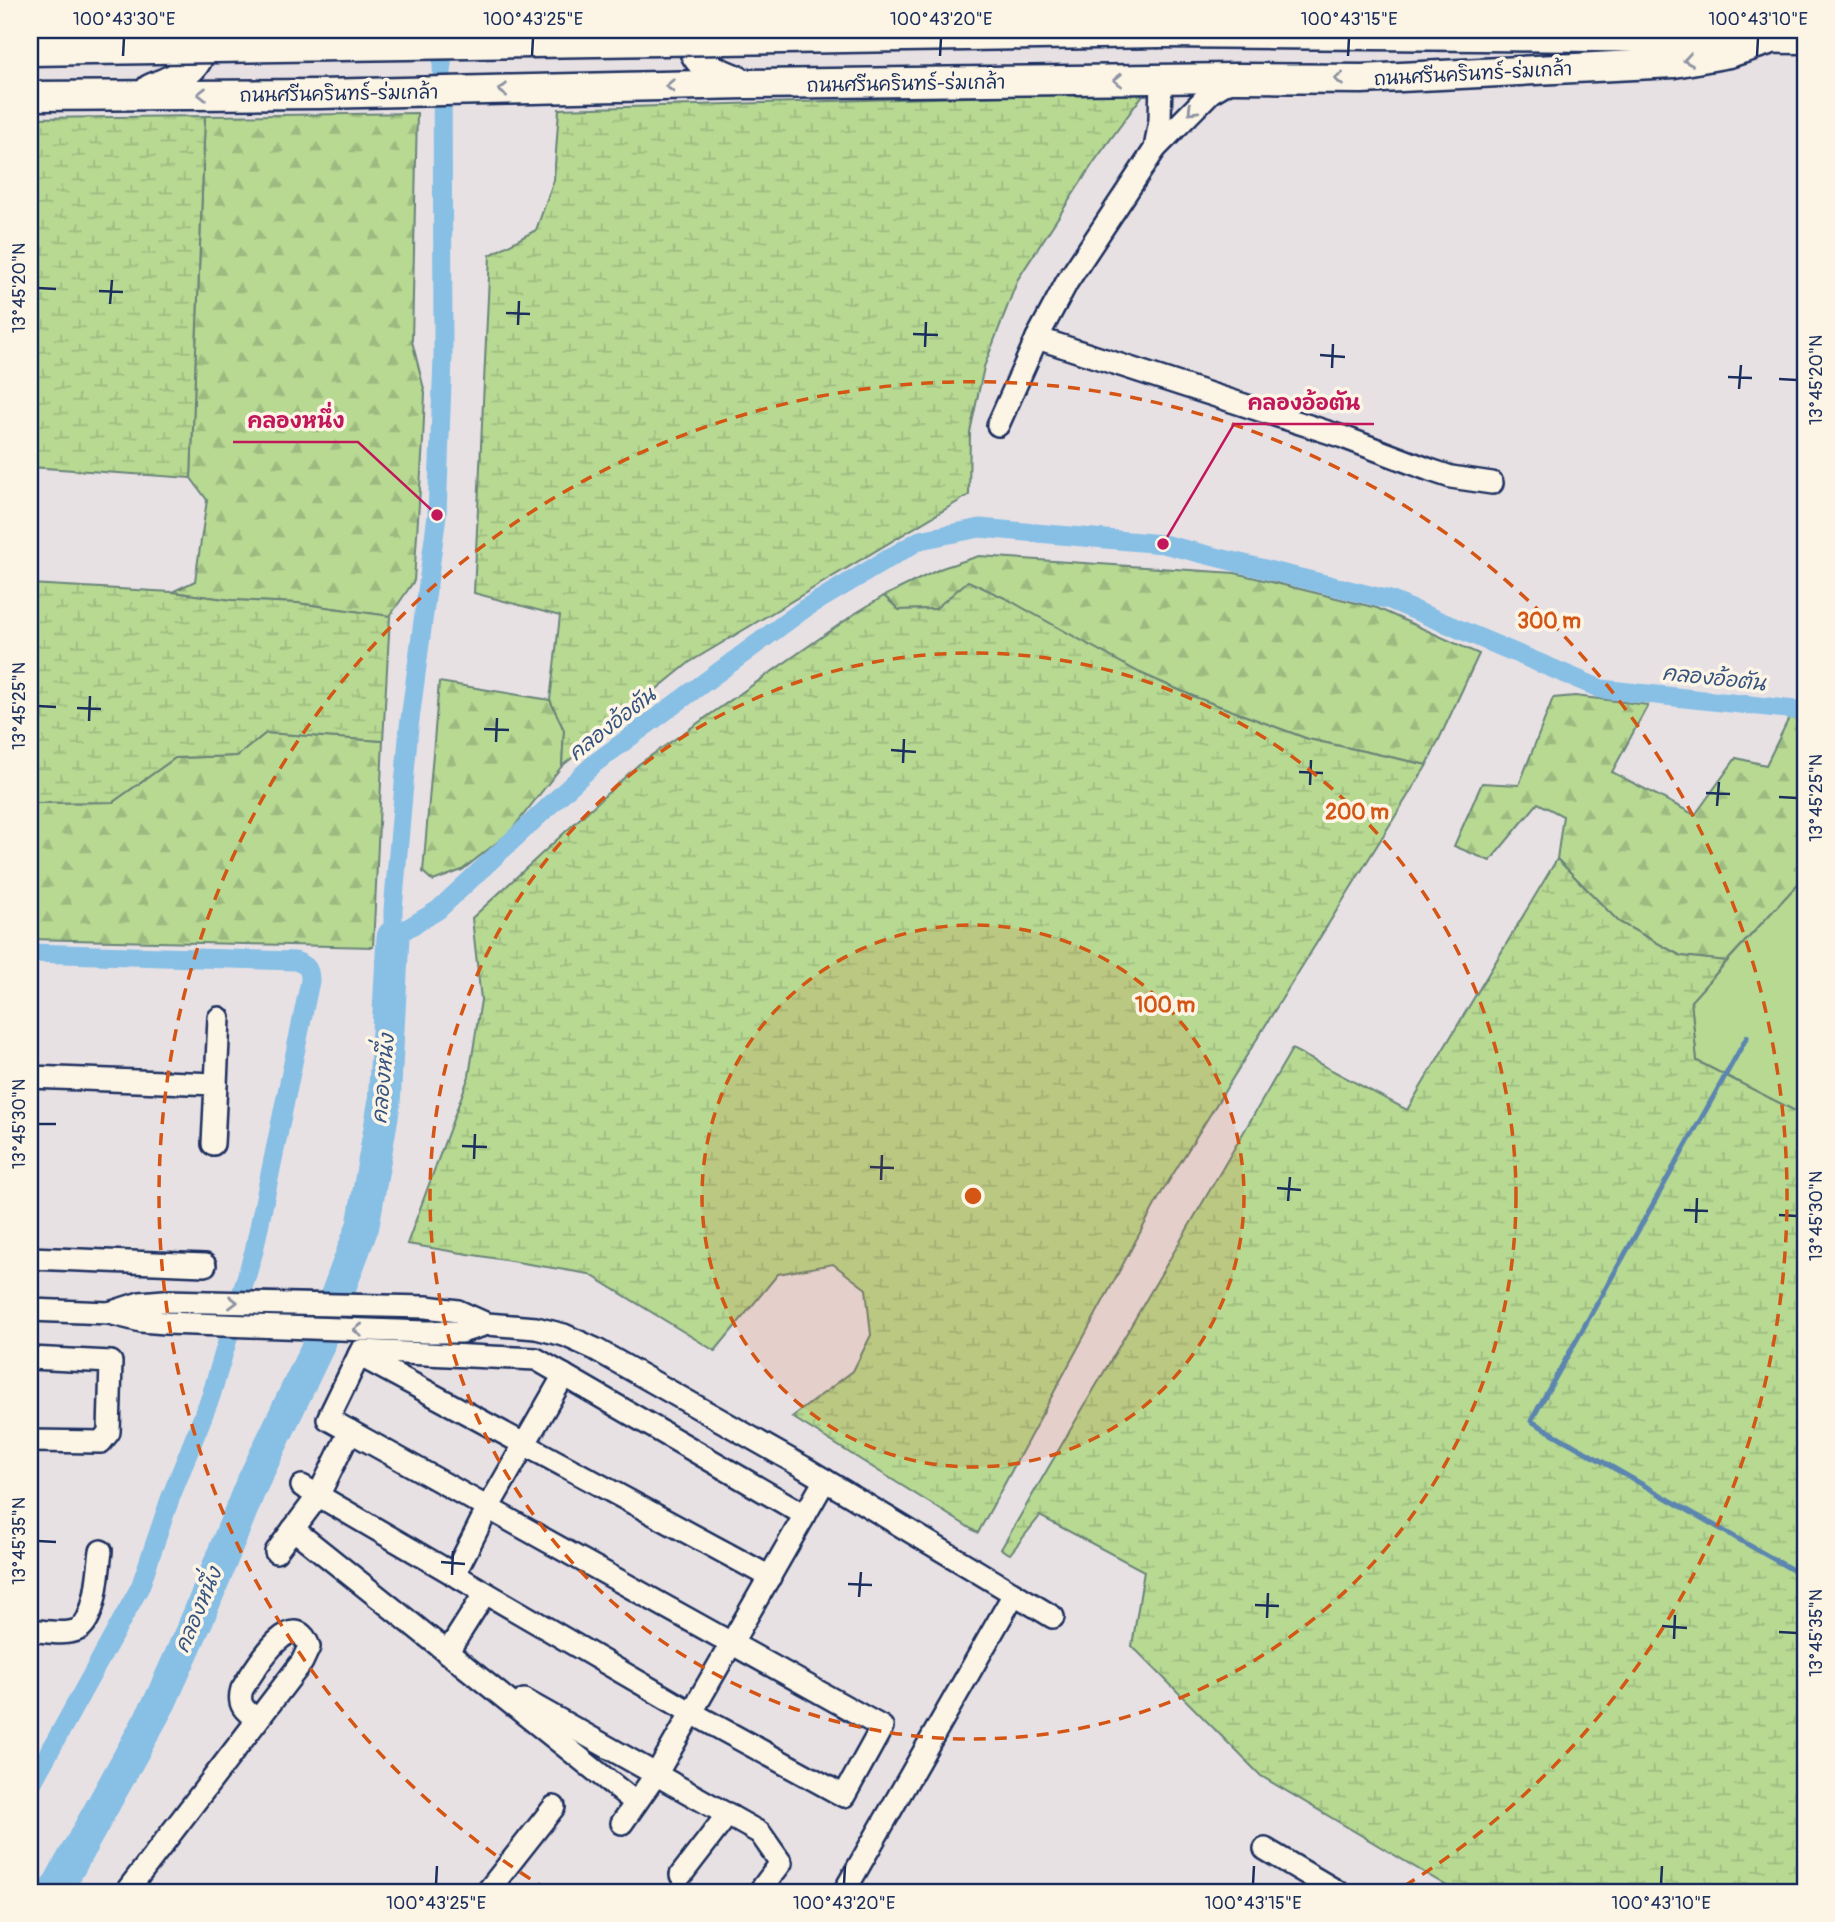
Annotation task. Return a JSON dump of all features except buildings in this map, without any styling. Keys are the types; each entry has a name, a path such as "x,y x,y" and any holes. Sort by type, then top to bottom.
{"main road":[{"path":"138,94 186,73 197,64 202,30"},
{"path":"689,30 694,55 704,66 746,84"},
{"name":"ถนนศรีนครินทร์-ร่มเกล้า","path":"30,49 1159,31 1792,37"},
{"name":"ถนนศรีนครินทร์-ร่มเกล้า","path":"30,96 320,94 746,84 1362,79 1674,63 1792,37"}],"street":[{"path":"998,425 1037,338 1067,282 1154,149 1211,92 1235,78"},
{"path":"1154,149 1160,120 1161,80"},
{"path":"1037,338 1343,436 1441,474 1492,483"},
{"path":"213,1144 219,1018"},
{"path":"30,1077 216,1084"},
{"path":"30,1258 205,1265"},
{"path":"109,1313 140,1303 164,1301 426,1307 458,1311 487,1324 536,1328 564,1335 595,1349 825,1480 1053,1617"},
{"path":"30,1310 109,1313 166,1324 426,1332 461,1332 487,1324"},
{"path":"310,1491 692,1713 844,1796 882,1727 328,1419 361,1351 536,1359 805,1515"},
{"path":"359,1355 770,1577"},
{"path":"30,1358 110,1362 111,1393 109,1432 101,1442 30,1441"},
{"path":"454,1575 488,1508 564,1375"},
{"path":"276,1552 293,1529 310,1491 350,1431"},
{"path":"622,1823 657,1773 825,1480"},
{"path":"293,1529 636,1803"},
{"path":"30,1630 69,1632 78,1629 85,1622 94,1599 101,1551"},
{"path":"447,1653 485,1592"},
{"path":"844,1892 1014,1594"},
{"path":"473,1672 760,1833 781,1863 759,1892"},
{"path":"125,1892 257,1719"},
{"path":"487,1892 554,1807"},
{"path":"681,1875 728,1814"},
{"path":"1265,1849 1338,1892"}],"green space":[{"path":"1135,92 1142,96 1094,162 1018,279 984,367 970,432 969,495 690,662 562,766 564,730 550,700 560,616 474,593 490,255 536,230 554,180 559,109"},
{"path":"417,113 412,341 425,393 414,581 390,616 297,603 232,600 172,592 195,581 207,500 191,478 205,116"},
{"path":"205,116 191,478 30,467 30,118"},
{"path":"979,556 1235,573 1377,608 1479,654 1427,765 1308,739 1195,697 1140,673 935,609 899,610 884,596 942,568"},
{"path":"968,581 1007,599 1140,673 1195,697 1308,739 1427,765 1162,1192 978,1533 792,1417 853,1371 871,1335 866,1289 833,1264 778,1274 715,1351 589,1274 407,1244 469,1076 481,1000 472,918 639,764 856,613 884,596 899,610 935,609"},
{"path":"30,584 297,603 390,616 383,741 266,733 237,756 175,758 113,802 30,803"},
{"path":"439,682 550,700 564,730 562,766 509,833 462,870 433,881 423,872"},
{"path":"1575,696 1648,705 1612,772 1695,815 1736,758 1766,765 1789,718 1805,719 1805,876 1727,961 1681,956 1619,922 1557,859 1563,816 1538,803 1490,861 1454,846 1482,783 1519,785 1553,698"},
{"path":"266,733 383,741 373,947 30,939 30,803 113,802 175,758 237,756"},
{"path":"1557,859 1619,922 1681,956 1727,961 1691,1001 1697,1061 1805,1116 1805,1892 1457,1892 1261,1776 1132,1646 1144,1571 1040,1516 1010,1554 1001,1549 1292,1049 1407,1110"},
{"path":"1805,876 1805,1116 1697,1061 1691,1001"}],"waterway":[{"name":"คลองหนึ่ง","path":"393,937 409,727 437,515 443,358 442,34"},
{"name":"คลองอ้อตัน","path":"393,937 438,910 595,763 804,609 920,540 980,528 1163,544 1390,600 1601,689 1805,711"},
{"name":"คลองหนึ่ง","path":"55,1892 160,1702 199,1615 250,1488 317,1348 363,1225 384,1105 393,937"},
{"path":"30,953 295,961 307,968 310,981 254,1251 211,1396 170,1499 140,1587 30,1787"},
{"path":"1747,1037 1531,1421 1805,1577"}],"place":[{"name":"คลองหนึ่ง","path":"437,515"},
{"name":"คลองอ้อตัน","path":"1163,544"}]}
